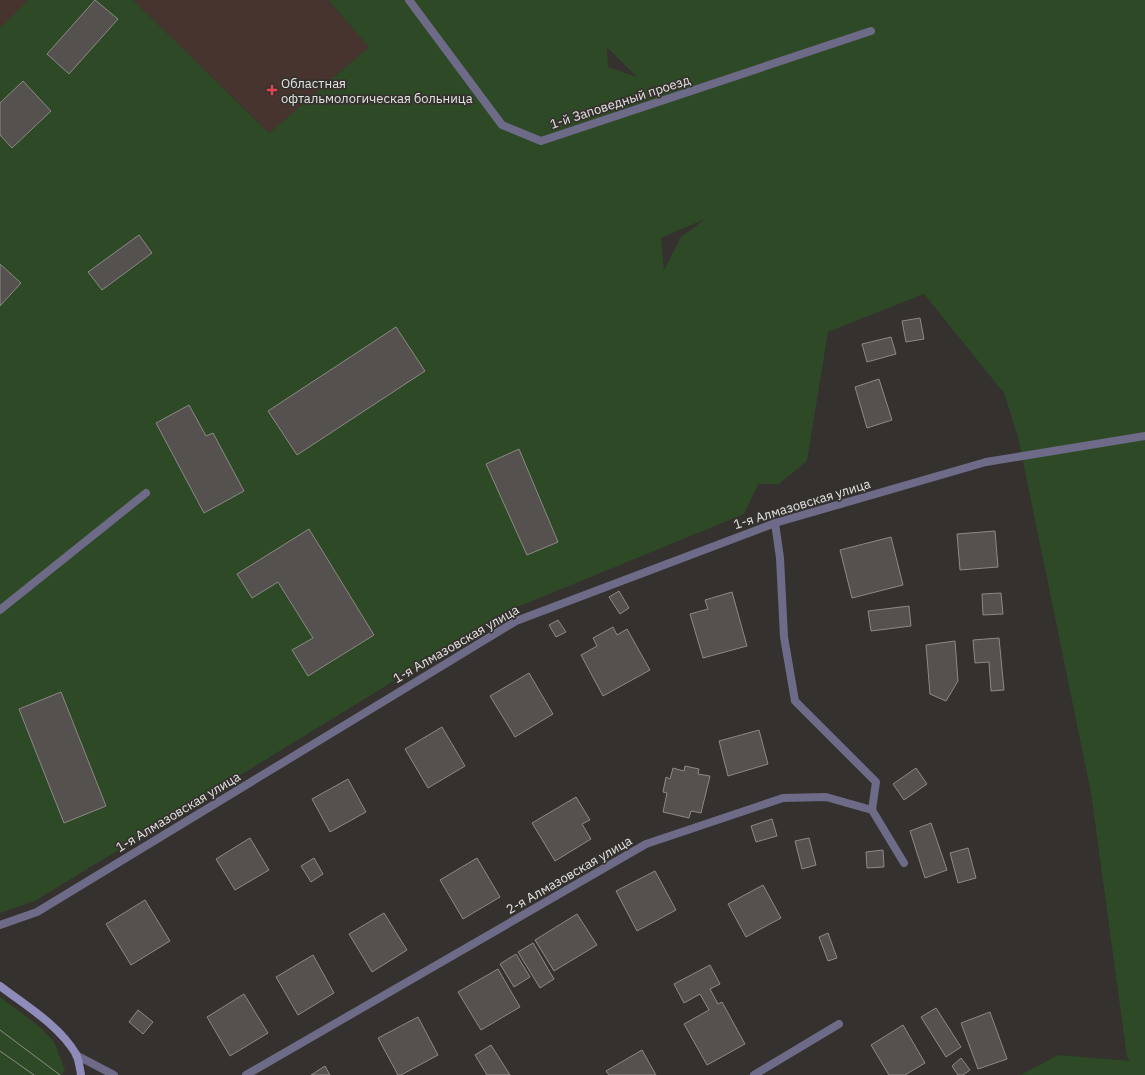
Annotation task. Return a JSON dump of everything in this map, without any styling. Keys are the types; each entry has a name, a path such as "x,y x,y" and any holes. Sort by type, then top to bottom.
{"main road":[{"path":"0,986 47,1021 62,1037 76,1055 81,1075"}],"street":[{"name":"1-й Заповедный проезд","path":"409,0 502,125 541,141 871,31"},
{"name":"1-я Алмазовская улица","path":"0,925 37,912 516,621 775,523 986,462 1145,436"},
{"path":"0,610 146,493"},
{"path":"775,523 780,558 784,638 795,702 876,782 872,810 904,863"},
{"name":"2-я Алмазовская улица","path":"246,1075 646,844 783,798 826,797 872,810"},
{"path":"754,1075 840,1024"},
{"path":"76,1055 114,1075"}],"shaded area":[{"path":"0,0 28,0 0,28"},
{"name":"Областная офтальмологическая больница","path":"133,0 328,0 369,47 269,133"}],"green space":[{"path":"28,0 133,0 269,133 369,47 328,0 1145,0 1145,1075 1021,1075 1058,1055 1131,1061 1127,1057 1091,793 1018,437 1004,393 924,294 828,332 807,461 779,484 758,484 744,514 508,611 35,901 0,913 0,28","holes":["607,47 637,77 608,67","705,219 681,237 664,271 661,238"]},
{"path":"0,997 40,1027 54,1042 65,1070 62,1075 0,1075"}],"building":[{"path":"95,0 118,19 69,74 47,54"},
{"path":"23,81 51,111 12,148 0,135 0,103"},
{"path":"139,235 152,253 102,290 88,272"},
{"path":"0,264 21,283 0,306"},
{"path":"920,318 924,339 906,342 902,321"},
{"path":"396,327 425,371 297,455 268,411"},
{"path":"891,337 896,354 867,362 862,344"},
{"path":"879,379 892,420 867,428 855,387"},
{"path":"189,405 206,436 213,433 244,491 204,513 156,423"},
{"path":"519,449 558,542 527,555 486,464"},
{"path":"309,529 374,635 308,676 292,650 313,638 278,582 252,598 237,574"},
{"path":"995,531 998,567 960,570 957,534"},
{"path":"891,537 903,585 852,598 840,550"},
{"path":"619,591 629,608 620,614 609,597"},
{"path":"732,592 747,646 703,658 690,614 708,609 705,600"},
{"path":"1001,593 1003,614 983,615 982,594"},
{"path":"909,606 911,626 871,631 868,611"},
{"path":"558,620 566,632 556,637 549,625"},
{"path":"613,627 617,635 627,629 650,670 603,696 581,655 597,646 593,638"},
{"path":"999,638 1004,690 991,691 989,662 975,663 973,640"},
{"path":"955,641 958,681 946,701 930,694 926,645"},
{"path":"529,673 553,714 515,737 490,696"},
{"path":"61,692 106,806 64,823 19,709"},
{"path":"442,727 465,766 428,788 405,749"},
{"path":"759,730 768,764 728,776 719,741"},
{"path":"685,766 699,769 698,774 710,776 701,813 691,811 689,818 663,812 667,793 663,792 666,777 670,779 673,768 684,771"},
{"path":"916,768 927,784 904,800 893,784"},
{"path":"348,779 366,812 330,832 312,799"},
{"path":"576,797 590,820 582,824 591,839 555,861 532,823"},
{"path":"772,819 777,836 756,842 751,826"},
{"path":"931,823 947,870 925,878 910,831"},
{"path":"250,838 269,870 235,890 216,859"},
{"path":"809,838 816,865 802,869 795,841"},
{"path":"968,848 976,878 958,883 950,853"},
{"path":"883,850 884,867 867,868 866,852"},
{"path":"314,858 323,874 311,882 301,866"},
{"path":"477,858 500,897 463,919 440,880"},
{"path":"655,871 676,910 637,931 616,891"},
{"path":"763,885 781,918 746,937 728,904"},
{"path":"145,900 170,941 131,965 106,924"},
{"path":"384,913 407,950 372,972 349,934"},
{"path":"577,914 597,945 554,971 535,940"},
{"path":"828,933 837,958 828,961 819,937"},
{"path":"533,943 554,979 540,988 518,952"},
{"path":"516,954 530,977 514,987 500,964"},
{"path":"313,955 334,993 298,1015 276,977"},
{"path":"710,965 720,984 710,989 718,1004 722,1002 745,1044 707,1065 684,1024 709,1010 700,994 684,1003 674,984"},
{"path":"498,969 520,1007 481,1030 458,992"},
{"path":"244,994 268,1033 230,1056 207,1017"},
{"path":"936,1008 961,1047 946,1057 921,1017"},
{"path":"138,1010 153,1022 143,1034 129,1022"},
{"path":"990,1012 1007,1059 978,1069 961,1023"},
{"path":"418,1017 438,1055 401,1075 398,1075 378,1038"},
{"path":"903,1025 925,1063 905,1075 889,1075 871,1045"},
{"path":"491,1045 510,1075 487,1075 475,1055"},
{"path":"642,1050 656,1075 609,1075 606,1071"},
{"path":"961,1058 970,1070 963,1075 958,1075 952,1066"},
{"path":"325,1066 330,1075 311,1075"}],"tram line":[{"path":"0,1030 60,1075"},
{"path":"0,1051 34,1075"}],"place":[{"name":"Областная офтальмологическая больница","path":"272,90"}]}
